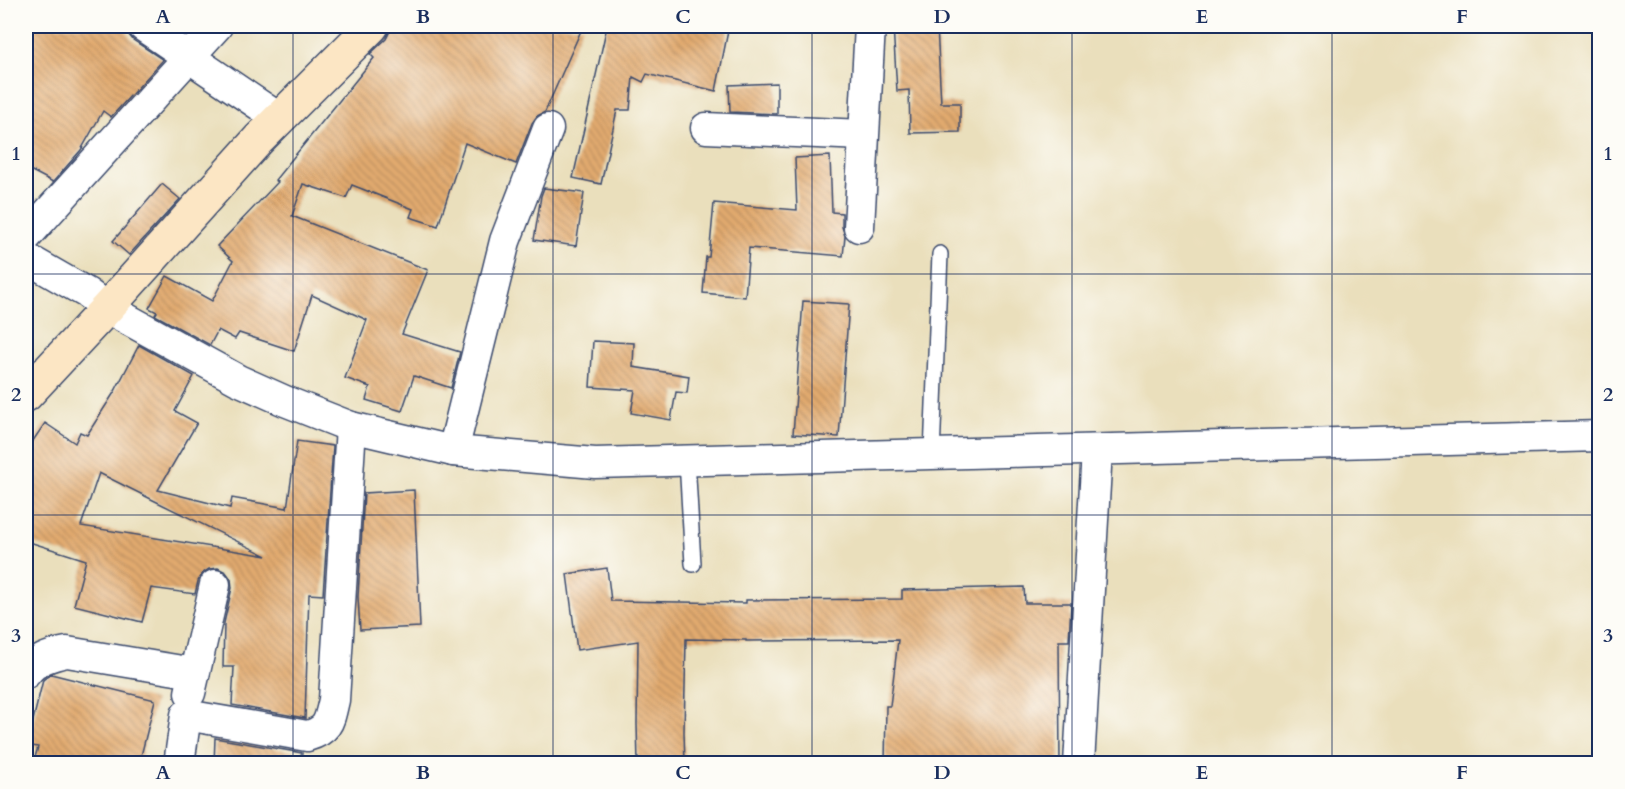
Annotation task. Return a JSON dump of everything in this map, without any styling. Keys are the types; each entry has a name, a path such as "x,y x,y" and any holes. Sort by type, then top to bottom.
{"main road":[{"path":"26,395 97,301 372,26"}],"street":[{"path":"142,26 280,119"},
{"path":"217,26 26,251 97,301 238,380 285,402 351,427 453,451 596,463 1599,436"},
{"path":"859,227 870,26"},
{"path":"706,128 863,135"},
{"path":"453,451 505,242 548,129"},
{"path":"186,715 307,736 324,729 329,721 334,700 351,427"},
{"path":"1079,764 1097,450"},
{"path":"179,764 194,673 215,585"},
{"path":"26,673 38,661 51,655 67,652 194,673"}],"lane":[{"path":"932,454 940,254"},
{"path":"687,460 693,564"}],"building":[{"path":"26,26 126,26 133,40 163,60 111,117 103,111 81,150 53,182 26,168"},
{"path":"390,26 583,26 545,112 537,116 532,123 516,164 465,143 438,226 410,217 413,209 352,185 346,198 303,184 292,216 428,270 402,334 460,352 451,388 414,376 402,411 366,400 370,387 345,378 367,320 312,295 294,351 239,333 235,339 218,330 210,345 155,315 157,312 149,308 167,276 212,301 233,261 217,246 278,182 275,180 374,58 370,54 386,39"},
{"path":"607,26 729,26 716,91 647,74 643,82 633,77 630,110 617,110 601,184 573,178"},
{"path":"893,26 937,26 941,103 960,103 960,132 910,133 909,90 897,91"},
{"path":"777,83 777,114 730,112 729,85"},
{"path":"830,156 832,212 842,213 842,227 845,236 843,256 749,248 745,297 703,293 714,203 797,210 795,158"},
{"path":"162,184 180,199 129,255 113,241"},
{"path":"544,188 584,193 576,246 534,240"},
{"path":"803,301 849,304 839,437 793,434"},
{"path":"593,341 634,343 633,367 689,376 687,393 676,392 671,420 631,413 635,390 590,387"},
{"path":"139,345 194,376 175,411 197,423 158,490 230,508 232,498 287,508 297,441 333,446 323,595 309,594 305,718 232,705 234,667 223,667 224,623 232,588 231,579 226,572 218,568 209,569 203,573 198,581 195,594 151,588 142,622 74,605 86,560 26,541 26,451 45,423 75,443 80,432 87,435 115,391","holes":["99,473 267,556 81,526"]},
{"path":"414,490 420,627 360,630 358,597 364,493"},
{"path":"607,568 611,601 746,603 746,600 902,599 902,590 1024,587 1025,603 1071,603 1069,641 1059,641 1060,764 885,764 886,706 890,706 898,640 686,639 685,764 638,764 638,641 577,650 567,574"},
{"path":"51,674 155,700 139,764 33,764 38,747 27,745 43,680"},
{"path":"215,738 302,753 302,764 214,764"}]}
